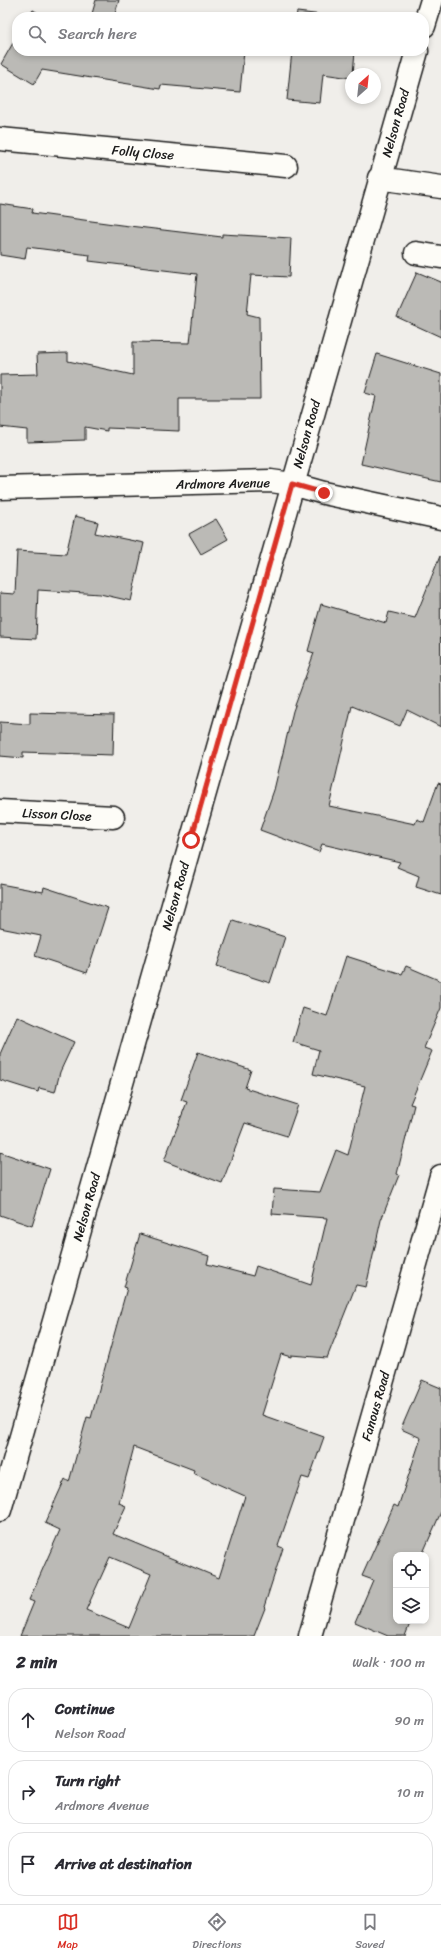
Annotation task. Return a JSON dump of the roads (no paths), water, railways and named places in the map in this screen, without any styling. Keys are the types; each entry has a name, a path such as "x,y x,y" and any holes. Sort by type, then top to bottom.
{"street":[{"path":"428,12 432,0"},
{"name":"Nelson Road","path":"0,1510 416,56"},
{"name":"Folly Close","path":"0,139 286,166"},
{"path":"380,178 441,187"},
{"path":"416,253 441,257"},
{"name":"Ardmore Avenue","path":"0,488 108,487 255,481 292,484 324,493 441,518"},
{"name":"Lisson Close","path":"0,811 113,817"},
{"name":"Fanous Road","path":"310,1636 441,1176"}]}
